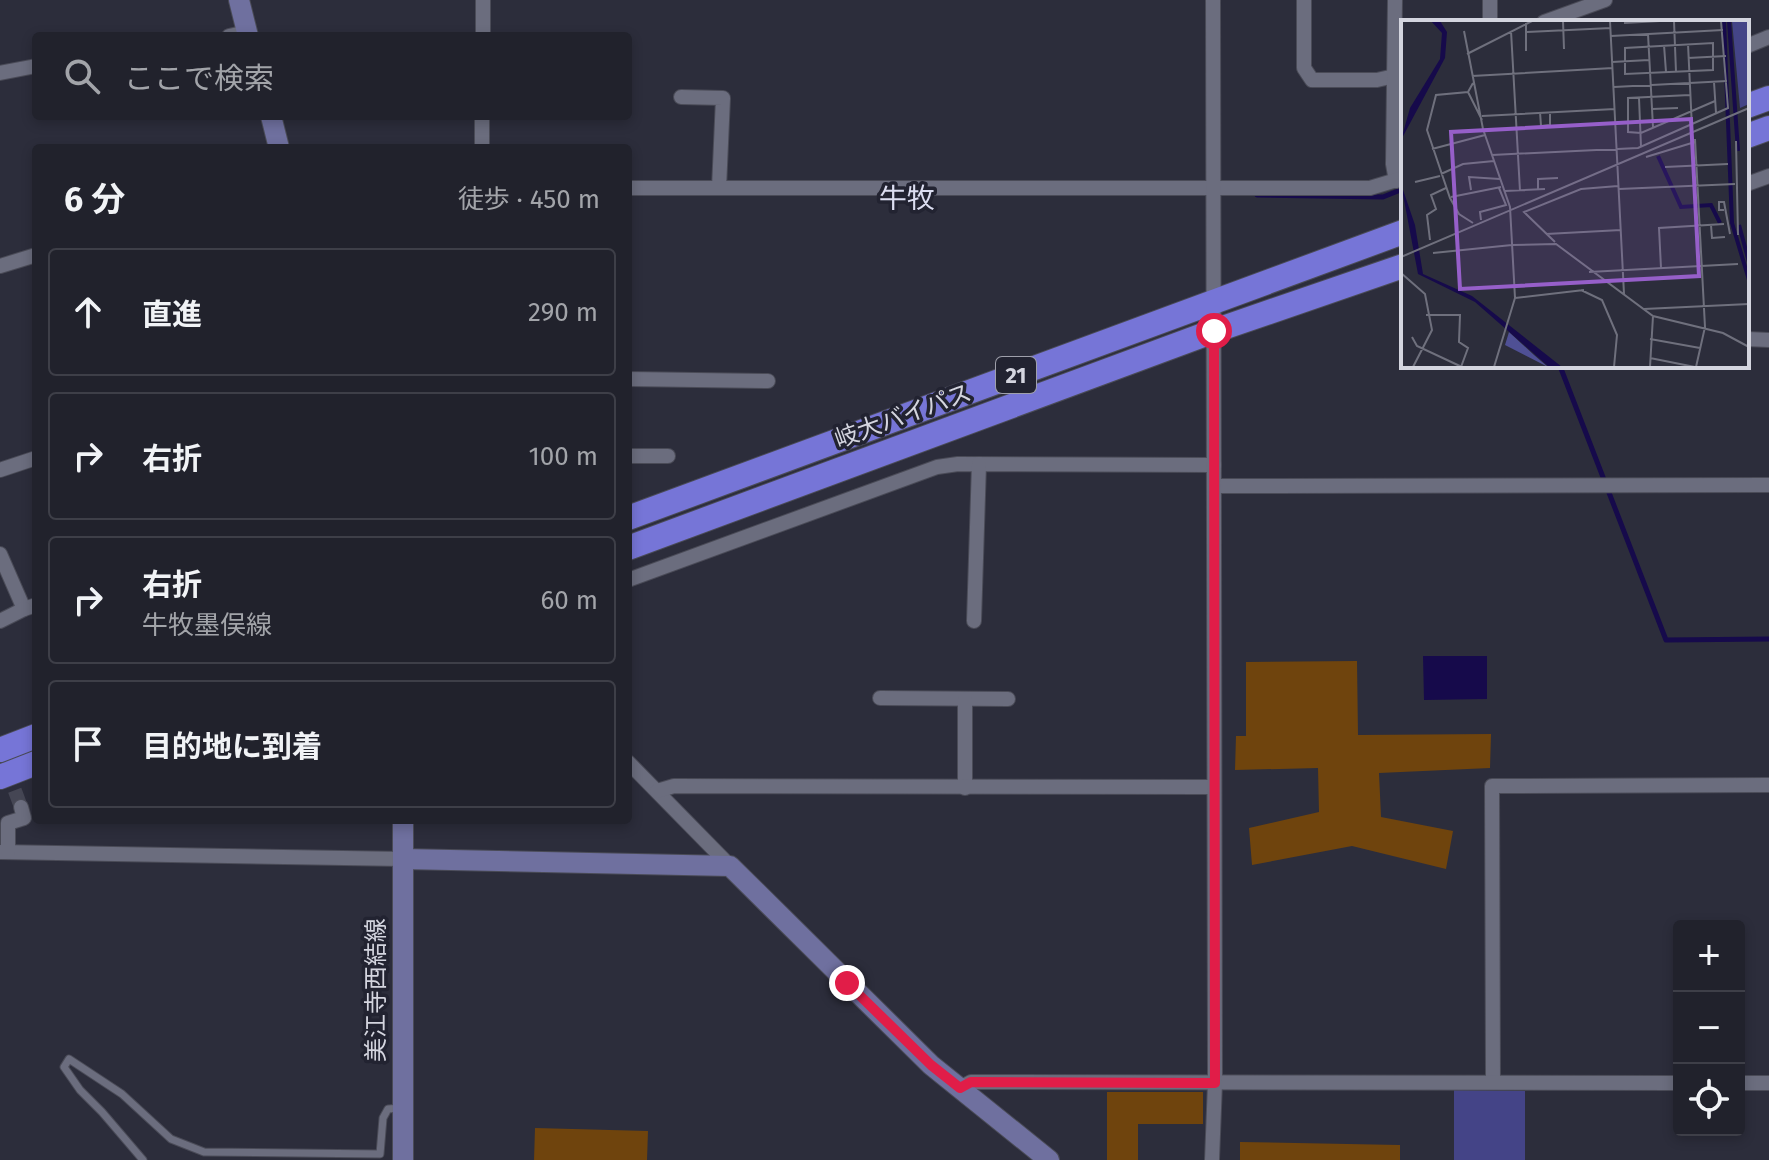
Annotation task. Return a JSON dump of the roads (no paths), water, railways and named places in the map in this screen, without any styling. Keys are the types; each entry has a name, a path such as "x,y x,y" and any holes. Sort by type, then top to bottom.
{"highway":[{"path":"1749,105 1769,98"},
{"path":"1749,135 1769,128"},
{"name":"岐大バイパス","path":"632,517 1401,233"},
{"name":"岐大バイパス","path":"632,547 1214,331 1401,267"},
{"path":"0,750 32,738"},
{"path":"0,777 32,765"}],"main road":[{"path":"239,0 241,32"},
{"path":"272,120 278,144"},
{"name":"美江寺西結線","path":"403,824 403,1160"},
{"path":"403,859 730,866 931,1065 1049,1160"}],"street":[{"path":"483,0 483,32"},
{"path":"1212,1160 1215,1083 1213,0"},
{"path":"1304,0 1304,68 1312,80 1377,80 1399,75"},
{"path":"632,188 1370,188 1400,180 1393,164 1399,75 1395,0"},
{"path":"1550,20 1605,0"},
{"path":"1749,45 1769,37"},
{"path":"0,73 32,67"},
{"path":"681,97 723,98 719,188"},
{"path":"482,120 482,144"},
{"path":"1749,183 1769,176"},
{"path":"0,266 32,256"},
{"path":"1749,339 1769,340"},
{"path":"632,379 768,381"},
{"path":"632,456 668,456"},
{"path":"0,470 32,459"},
{"path":"632,579 937,467 958,464 1214,465"},
{"path":"970,615 979,464"},
{"path":"1214,486 1769,485"},
{"path":"0,554 30,607 0,621"},
{"path":"880,698 1008,699"},
{"path":"965,699 965,788"},
{"path":"632,766 730,866"},
{"path":"1493,1082 1492,786 1769,785"},
{"path":"657,791 674,786 1213,787"},
{"path":"21,807 24,818 8,823 4,852 403,859"},
{"path":"960,1088 971,1082 1673,1083"},
{"path":"1745,1083 1769,1083"}],"lane":[{"path":"143,1160 80,1090 64,1067 69,1059 122,1094 171,1139 204,1152 380,1154 383,1118 388,1109 402,1108"}],"waterway":[{"path":"1257,195 1383,197 1401,190"},
{"path":"1561,368 1666,640 1769,639"}],"tunnel":[{"path":"0,751 21,807"}],"district":[{"name":"牛牧","path":"907,198"}]}
